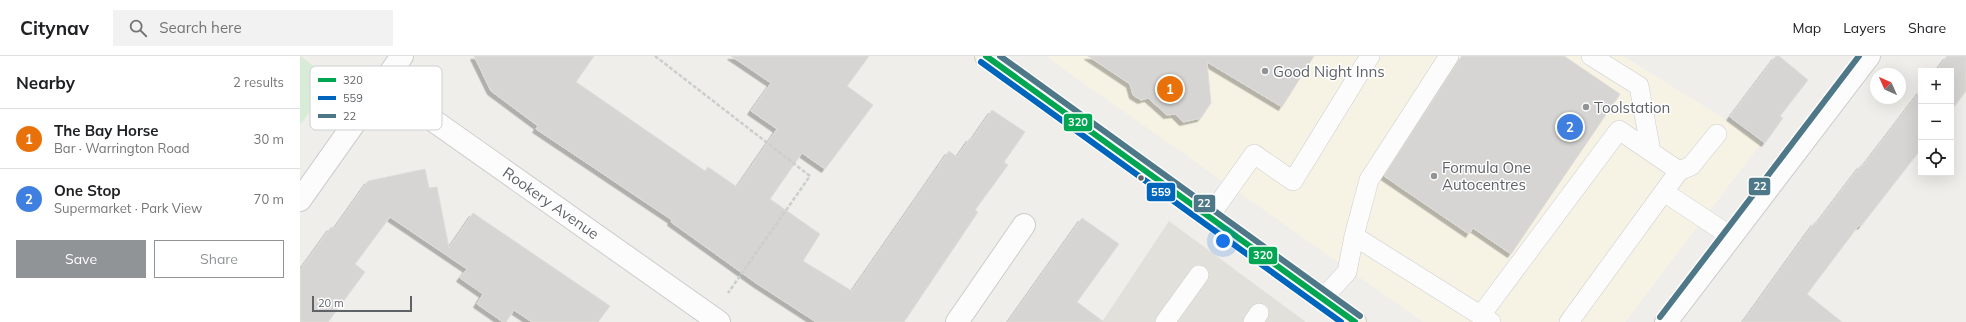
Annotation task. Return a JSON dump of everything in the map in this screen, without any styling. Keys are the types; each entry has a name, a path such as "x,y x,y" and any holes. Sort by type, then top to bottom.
{"main road":[{"path":"986,56 1355,322"}],"street":[{"path":"395,66 402,56"},
{"path":"1666,322 1869,56"},
{"name":"Rookery Avenue","path":"442,127 715,320"},
{"path":"300,200 351,130"},
{"path":"957,322 1024,225"}],"lane":[{"path":"1209,217 1254,154 1293,181 1370,56"},
{"path":"1322,299 1347,272 1354,236 1369,180 1449,56"},
{"path":"1591,56 1640,86 1651,152"},
{"path":"1354,236 1486,319 1618,130 1679,171"},
{"path":"1569,322 1679,171 1691,166 1717,134"},
{"path":"1664,192 1732,237"},
{"path":"1165,322 1199,276"}],"path":[{"path":"655,56 810,176 715,320"}],"shaded area":[{"path":"1049,56 1623,56 1762,142 1625,322 1423,322 1048,58"},
{"path":"1169,221 1306,322 1102,322"}],"green space":[{"path":"300,56 314,66 310,66 310,111 300,125"}],"building":[{"path":"474,56 594,56 576,82 705,171 708,167 737,187 777,129 751,111 771,83 731,56 869,56 847,86 873,105 825,169 802,153 770,199 820,234 803,261 852,291 949,151 957,157 970,138 972,139 992,110 1025,132 1004,162 1008,165 975,210 978,212 904,322 816,322 756,283 671,222 672,220 536,129 538,126 491,91"},
{"path":"1088,56 1314,56 1282,107 1207,62 1211,103 1201,118 1183,122 1175,114 1167,115 1148,98 1141,100 1133,95 1130,84"},
{"path":"1462,56 1564,56 1620,94 1511,254 1473,228 1469,234 1384,176"},
{"path":"1776,56 1779,56 1808,80 1780,116 1783,118 1765,143 1730,117"},
{"path":"1947,56 1966,56 1966,91 1954,107 1954,68 1938,68"},
{"path":"1918,94 1918,153 1861,226 1859,225 1807,294 1842,322 1743,322 1815,222 1817,223 1861,165 1863,166"},
{"path":"425,169 429,188 437,187 449,248 473,213 610,306 598,322 532,322 514,310 506,322 503,322 477,304 483,294 460,278 467,269 390,217 355,264 365,272 328,322 300,322 300,270 331,227 334,229 368,181"},
{"path":"1082,218 1119,244 1077,302 1104,322 1008,322"}],"transit line":[{"name":"320","path":"986,56 1355,322"},
{"name":"22","path":"1000,56 1360,316"},
{"name":"22","path":"1660,317 1859,56"},
{"name":"559","path":"981,62 1341,322"}],"place":[{"name":"Good Night Inns","path":"1265,71"},
{"name":"The Bay Horse","path":"1170,89"},
{"name":"Toolstation","path":"1586,107"},
{"name":"One Stop","path":"1570,127"},
{"name":"Formula One Autocentres","path":"1434,176"}]}
